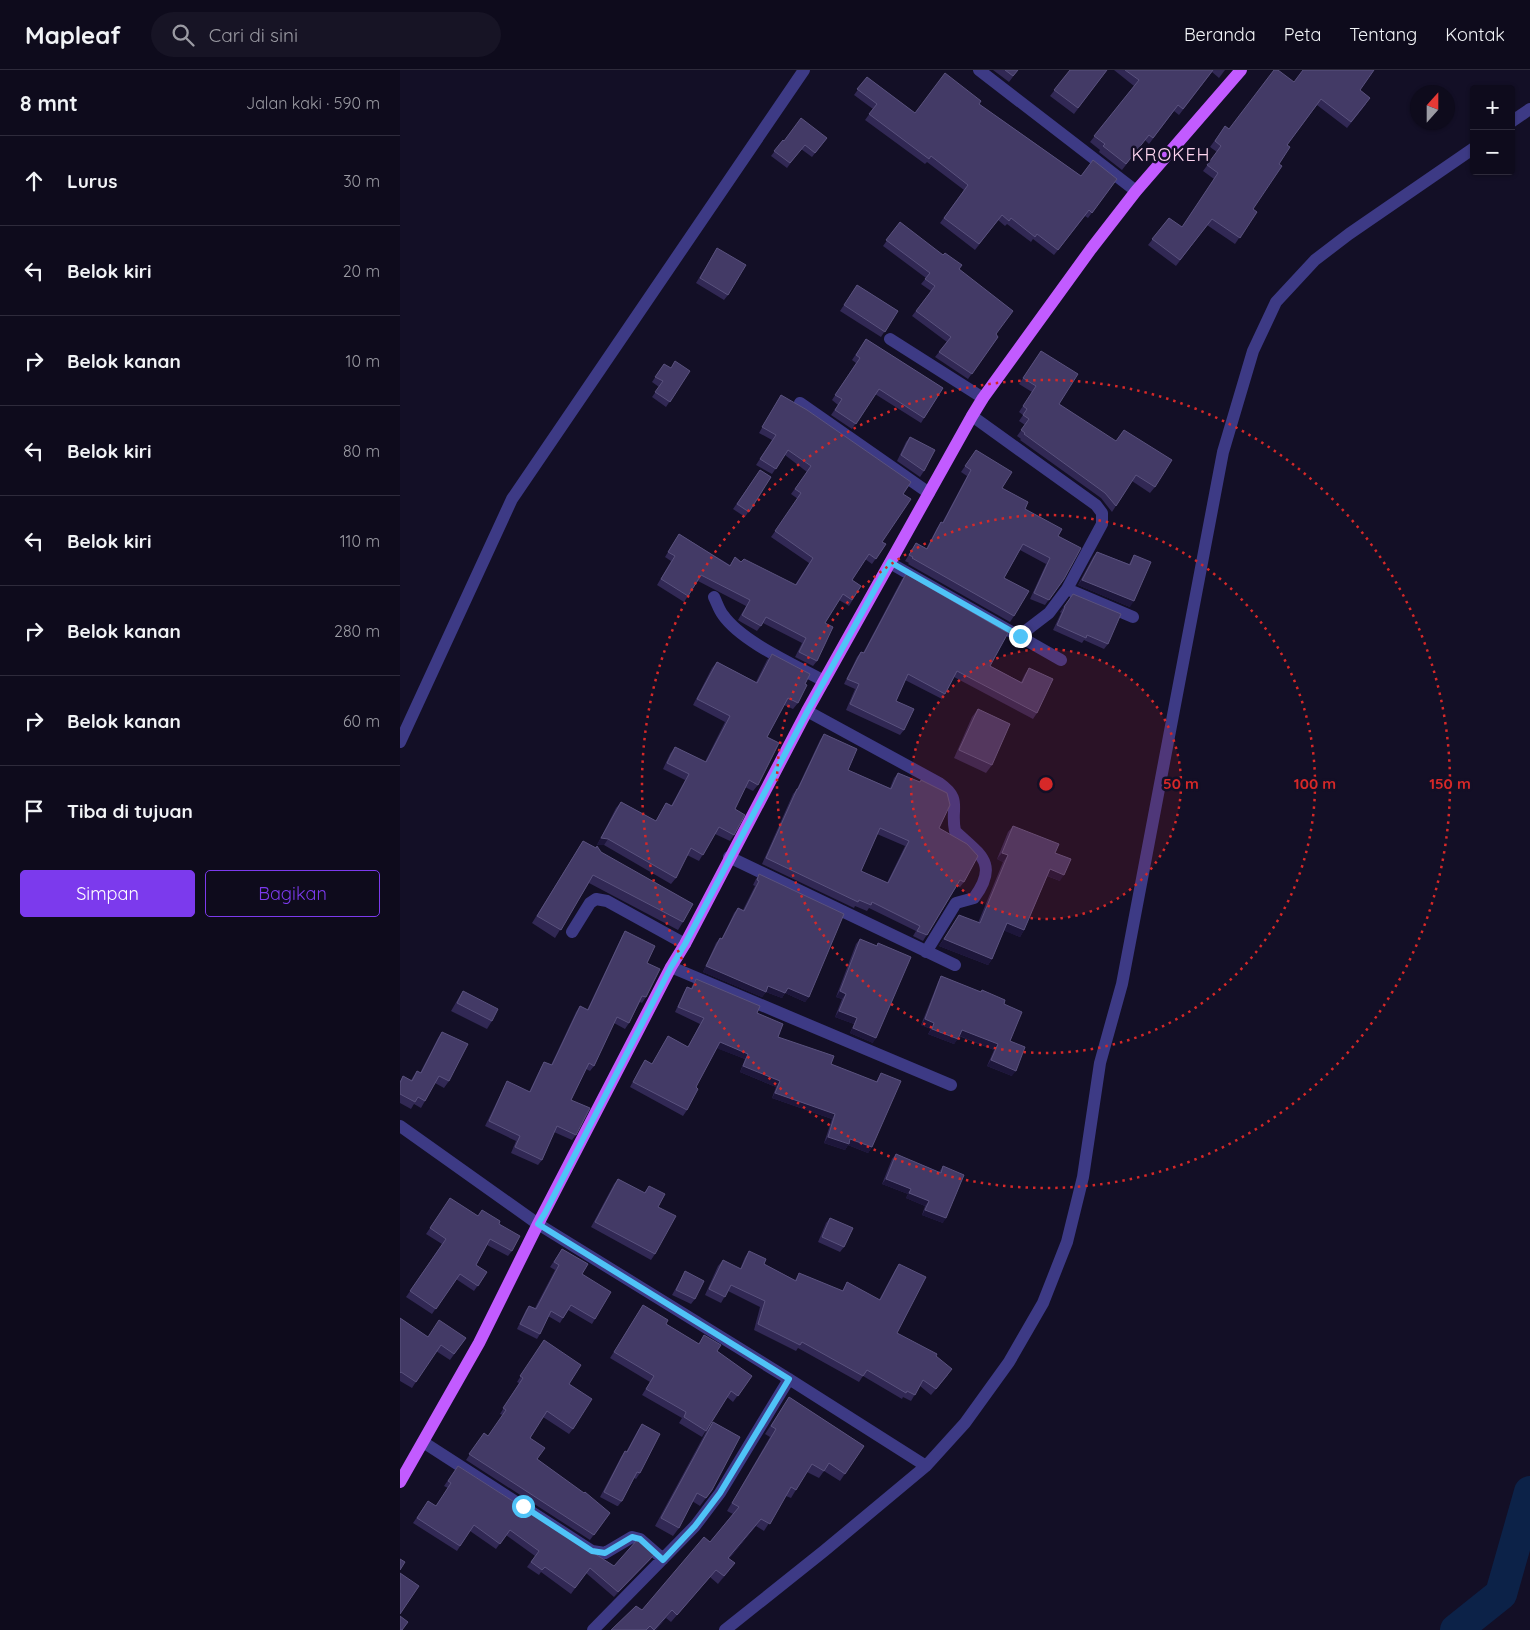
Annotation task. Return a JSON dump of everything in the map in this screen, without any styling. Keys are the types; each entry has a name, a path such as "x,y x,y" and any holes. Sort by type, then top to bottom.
{"main road":[{"path":"400,1482 479,1343 538,1224 671,967 685,944 698,908 729,857 824,681 972,416 1091,249 1136,191 1241,70"}],"street":[{"path":"400,742 512,499 804,70"},
{"path":"979,70 1136,191"},
{"path":"1515,119 1530,110"},
{"path":"725,1630 926,1466 964,1423 1010,1362 1043,1303 1067,1242 1083,1177 1100,1063 1122,984 1223,452 1253,351 1276,302 1315,260 1349,234 1470,151"},
{"path":"890,339 983,398"},
{"path":"800,403 929,493"},
{"path":"972,416 1096,505 1102,513 1102,524 1067,589 1050,614 1020,636"},
{"path":"890,562 1061,660"},
{"path":"1067,589 1133,617"},
{"path":"714,597 723,615 739,631 764,648 824,681"},
{"path":"807,712 938,783 949,790 954,798 955,830 981,854 985,862 986,876 974,898 956,903 926,952"},
{"path":"729,857 955,966"},
{"path":"572,932 590,903 596,899 606,901 685,944"},
{"path":"671,967 951,1084"},
{"path":"400,1126 538,1224 926,1466"},
{"path":"593,1630 695,1526 720,1493 789,1379"},
{"path":"423,1442 592,1551 605,1553 632,1537 640,1539 663,1560"}],"building":[{"path":"1005,70 1018,70 1013,76"},
{"path":"1070,70 1107,70 1078,108 1054,90"},
{"path":"1125,70 1213,70 1183,109 1178,105 1153,138 1149,135 1126,164 1103,146 1105,144 1094,136 1139,80"},
{"path":"1274,70 1278,70 1294,82 1303,70 1374,70 1360,90 1370,98 1351,122 1321,99 1287,145 1290,147 1279,164 1282,166 1253,209 1257,212 1240,238 1212,219 1180,260 1152,239 1169,218 1182,227 1218,173 1207,165 1221,146 1215,141 1225,126 1229,129"},
{"path":"945,73 981,101 979,104 1081,176 1093,160 1117,179 1092,213 1089,210 1058,250 1037,234 1035,237 1011,218 1009,221 1002,215 979,244 944,218 968,185 931,156 929,159 869,114 877,104 857,89 867,77 915,113"},
{"path":"801,118 827,138 815,153 805,145 790,163 774,151"},
{"path":"900,222 943,255 945,253 962,265 959,269 1013,311 996,334 998,337 972,374 939,352 951,337 916,311 935,286 925,279 930,273 886,240"},
{"path":"717,248 746,265 728,295 700,278"},
{"path":"857,285 898,311 885,332 844,305"},
{"path":"866,339 943,388 924,418 879,389 856,424 835,410 842,399 835,395 860,358 856,355"},
{"path":"1041,351 1078,374 1059,404 1116,441 1124,430 1172,460 1155,487 1136,475 1116,506 1105,493 1024,434 1021,430 1029,419 1023,415 1027,409 1023,406 1036,386 1023,378"},
{"path":"675,361 690,371 670,402 655,392 663,381 655,377 664,364 671,368"},
{"path":"781,395 807,410 911,482 903,494 911,499 882,542 886,544 876,559 869,554 852,580 861,586 852,600 843,594 825,623 833,627 817,661 799,652 806,638 766,617 761,626 742,615 750,600 701,575 688,596 661,579 675,556 668,552 679,534 730,566 735,557 741,562 744,559 796,585 813,558 775,531 801,493 795,489 811,466 788,450 776,469 760,459 776,435 762,427"},
{"path":"910,437 935,450 924,471 901,455"},
{"path":"976,450 1012,472 1002,488 1028,502 1025,509 1062,529 1058,536 1081,548 1064,579 1049,600 1034,593 1050,558 1023,544 1004,578 1029,591 1014,616 909,555 916,543 927,549 971,470 965,466"},
{"path":"760,470 771,477 749,512 737,504"},
{"path":"1097,552 1130,565 1134,555 1151,562 1134,601 1082,580"},
{"path":"906,574 1008,633 990,666 1022,683 1029,668 1053,679 1037,713 957,671 945,694 908,674 896,701 914,709 904,730 850,704 859,684 847,679 861,652 864,653"},
{"path":"1073,594 1121,614 1108,644 1087,635 1086,638 1057,625 1064,607"},
{"path":"772,654 810,674 798,703 788,698 767,737 779,743 758,785 749,780 735,809 745,815 734,835 719,827 703,855 691,848 676,878 608,839 601,838 621,802 656,821 666,803 672,806 689,774 667,763 675,747 706,762 730,716 697,699 717,662 757,683"},
{"path":"978,709 1010,724 992,765 959,750"},
{"path":"824,734 857,749 848,770 891,789 898,773 920,782 921,780 947,793 950,805 939,828 967,844 978,856 964,882 960,880 927,935 917,931 920,926 872,902 871,905 859,900 858,902 766,858","holes":["880,828 909,841 888,883 861,871"]},
{"path":"1013,826 1059,844 1055,853 1071,859 1064,875 1050,869 1024,930 1007,923 992,959 944,939 959,915 980,923 1008,855 1002,853"},
{"path":"583,841 596,848 597,846 601,852 693,904 683,922 593,875 561,930 537,916"},
{"path":"759,874 844,914 809,997 788,988 785,993 768,986 766,992 706,966 738,908 744,911 759,881 757,880"},
{"path":"625,931 655,946 647,963 660,969 646,997 642,996 629,1023 617,1017 594,1066 589,1063 571,1100 590,1108 576,1135 557,1126 542,1160 515,1147 520,1136 489,1121 507,1081 530,1092 544,1062 552,1065 580,1006 588,1010"},
{"path":"860,939 877,946 878,943 911,957 876,1038 853,1028 857,1018 839,1011 846,994 840,991"},
{"path":"941,976 1005,1000 1004,1004 1022,1012 1010,1041 1025,1047 1016,1071 991,1060 998,1044 962,1030 958,1039 932,1029 934,1023 925,1019"},
{"path":"696,979 760,1006 757,1013 783,1024 778,1037 834,1056 831,1064 877,1082 881,1073 901,1081 872,1147 850,1139 849,1144 828,1137 835,1114 775,1093 780,1081 743,1066 748,1054 720,1042 696,1087 698,1089 687,1110 633,1082 645,1060 652,1064 668,1036 688,1047 704,1018 678,1007 687,987 692,989"},
{"path":"463,991 498,1009 492,1021 457,1003"},
{"path":"442,1032 468,1044 449,1081 439,1076 425,1101 418,1097 415,1102 400,1094 400,1083 403,1076 412,1081 417,1071 421,1073"},
{"path":"896,1154 941,1173 943,1166 964,1175 946,1218 925,1210 929,1201 909,1193 911,1189 886,1179"},
{"path":"618,1179 645,1193 649,1186 665,1194 658,1207 676,1216 655,1254 595,1222"},
{"path":"450,1198 478,1216 482,1210 500,1221 499,1224 520,1236 512,1251 490,1239 476,1265 487,1272 478,1286 460,1274 436,1309 410,1291 446,1239 430,1228"},
{"path":"830,1218 853,1228 844,1247 822,1237"},
{"path":"562,1249 588,1264 582,1274 611,1292 595,1319 571,1305 563,1318 551,1311 540,1334 520,1324 529,1306 536,1309 559,1265 554,1262"},
{"path":"749,1251 766,1259 764,1264 796,1281 799,1273 843,1291 847,1282 880,1300 899,1264 926,1277 897,1333 937,1354 936,1356 952,1369 936,1389 923,1380 915,1395 907,1391 906,1393 867,1370 863,1376 802,1342 800,1345 758,1324 765,1301 731,1285 725,1297 709,1289 723,1260 741,1269"},
{"path":"685,1271 704,1281 695,1299 676,1290"},
{"path":"643,1305 668,1320 666,1324 699,1344 704,1335 721,1345 717,1351 752,1376 738,1396 731,1391 706,1431 684,1417 686,1412 646,1389 654,1376 614,1352"},
{"path":"400,1318 428,1337 439,1320 466,1338 454,1354 441,1345 416,1382 400,1373"},
{"path":"544,1340 581,1365 569,1384 592,1399 573,1429 547,1411 530,1438 545,1448 537,1459 585,1492 610,1513 594,1535 469,1454 484,1433 488,1436 506,1410 503,1408 523,1378 520,1376"},
{"path":"789,1397 864,1446 845,1474 829,1463 824,1471 812,1464 796,1490 791,1487 770,1524 761,1519 728,1558 735,1563 724,1576 716,1570 677,1615 672,1610 654,1630 650,1626 646,1630 611,1630 636,1606 642,1610 704,1537 710,1542 739,1507 732,1503 776,1429 771,1426"},
{"path":"713,1422 740,1437 712,1490 706,1498 697,1493 679,1528 661,1518"},
{"path":"642,1424 660,1434 640,1473 637,1472 621,1501 604,1492 625,1451 627,1452"},
{"path":"458,1466 614,1566 637,1540 655,1554 618,1592 590,1568 575,1588 545,1567 542,1570 531,1562 539,1551 510,1530 500,1544 474,1525 460,1546 417,1518 428,1501 436,1506 451,1483 448,1481"},
{"path":"400,1559 405,1562 400,1570"},
{"path":"400,1573 419,1586 400,1614"},
{"path":"400,1616 408,1622 402,1630 400,1630"}],"waterway":[{"path":"1456,1630 1501,1594 1530,1492"}],"district":[{"name":"KROKEH","path":"1171,154"}],"route":[{"path":"523,1506 592,1551 605,1553 632,1537 640,1539 663,1560 695,1526 720,1493 789,1379 538,1224 729,857 890,562 1020,636"}]}
